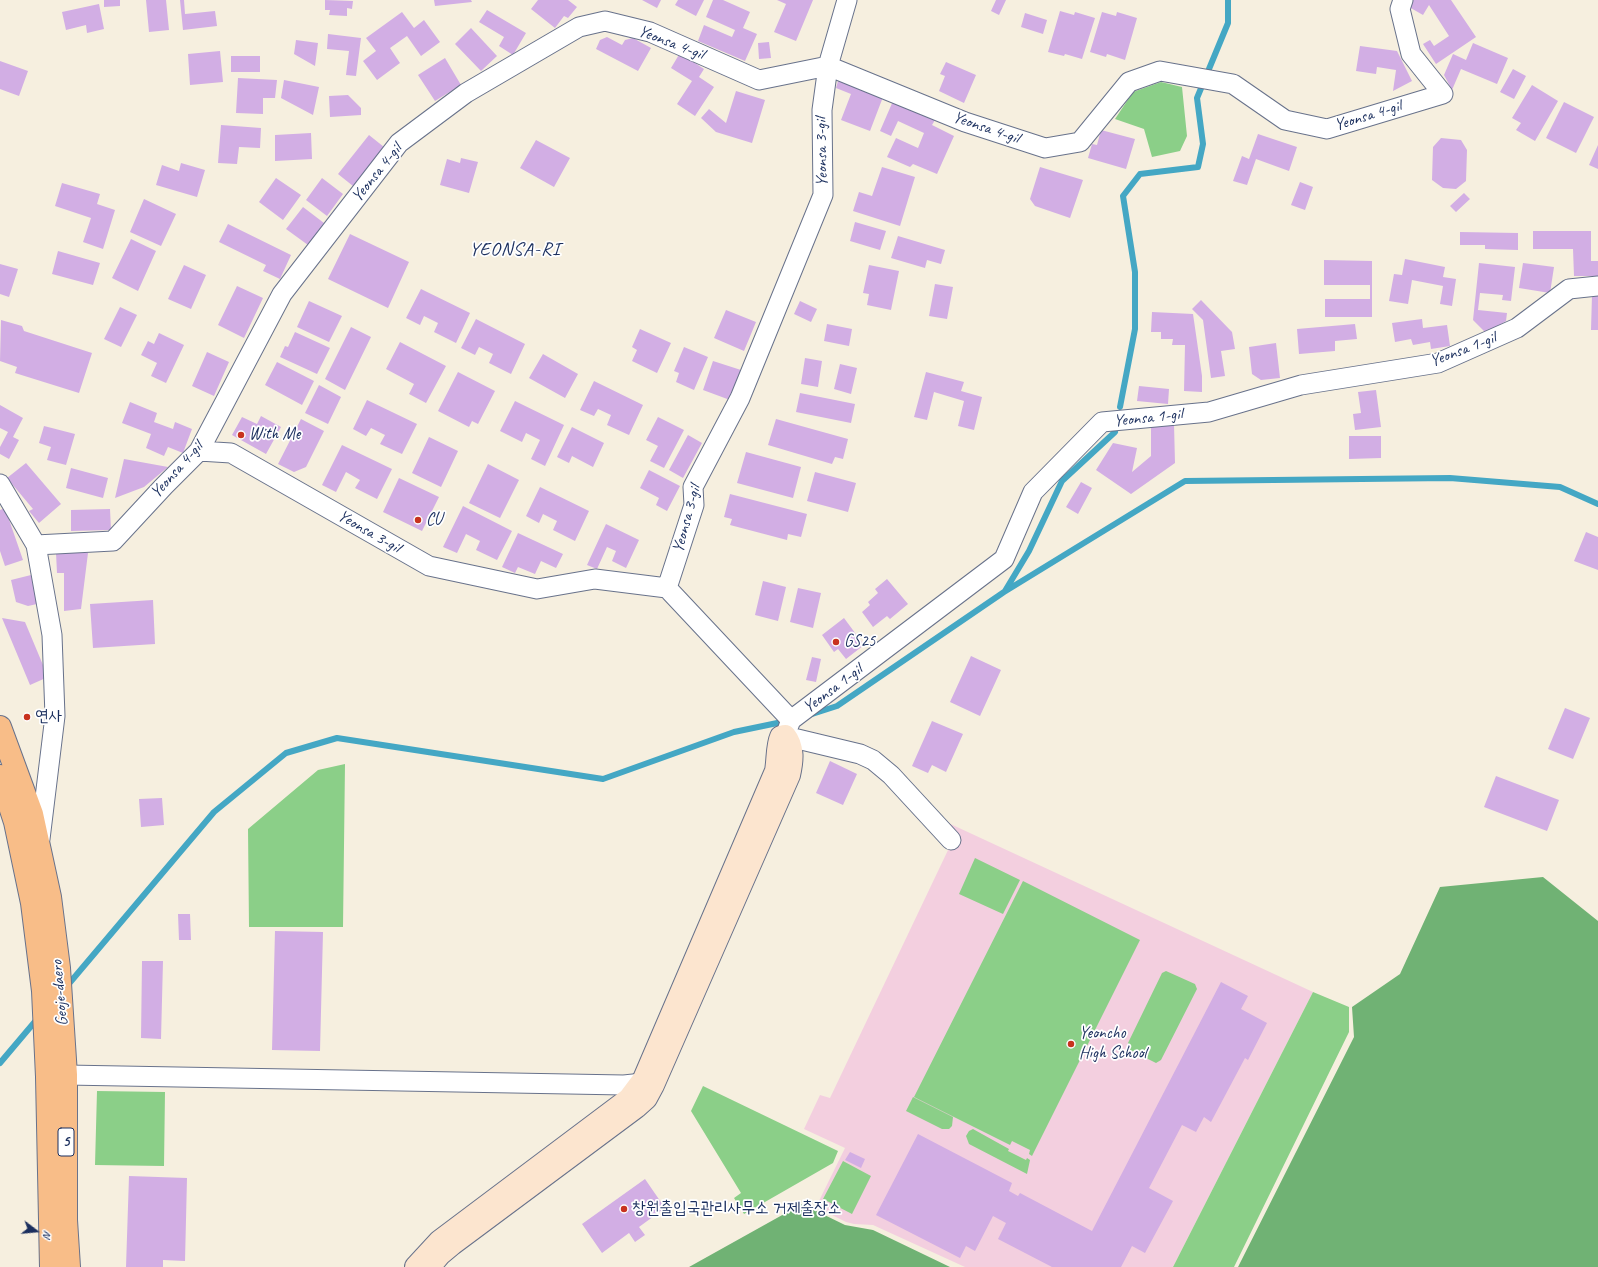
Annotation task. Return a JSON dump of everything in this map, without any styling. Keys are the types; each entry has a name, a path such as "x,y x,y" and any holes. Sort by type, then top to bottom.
{"main road":[{"name":"Geoje-daero","path":"0,728 32,814 50,897 59,968 48,1077 51,1267"},
{"name":"Geoje-daero","path":"0,776 15,822 32,903 43,991 54,1022 66,1075 66,1220 69,1267"}],"street":[{"name":"Yeonsa 3-gil","path":"199,451 231,453 429,566 538,589 596,579 667,588 694,505 693,487 740,398 823,195 822,110 828,66 848,0"},
{"name":"Yeonsa 4-gil","path":"36,545 113,541 199,451 282,294 399,144 466,93 579,27 604,21 650,32 759,80 828,66 965,122 1045,148 1080,142 1129,82 1160,71 1233,84 1285,120 1327,129 1442,94 1411,54 1400,9 1403,0"},
{"name":"Yeonsa 1-gil","path":"788,728 810,705 1004,559 1033,492 1102,422 1209,412 1302,385 1438,363 1517,328 1569,289 1598,286"},
{"path":"0,484 36,545 52,635 55,716 39,847"},
{"path":"667,588 788,728 873,760 891,774 951,840"},
{"path":"429,1267 440,1254 452,1244 646,1098 648,1083 776,770 779,759 779,741 788,728"},
{"path":"66,1075 624,1085 648,1083"},
{"path":"416,1267 440,1241 629,1099 648,1083"}],"shaded area":[{"name":"Yeoncho High School","path":"944,821 1313,992 1173,1267 965,1267 873,1225 846,1222 816,1207 845,1148 804,1129 820,1095 830,1098 949,848"}],"green space":[{"path":"1161,82 1182,87 1187,136 1180,151 1152,157 1144,129 1115,119 1133,92"},
{"path":"345,764 343,927 249,927 248,829 318,770"},
{"path":"975,858 1020,880 1003,914 959,894"},
{"path":"1543,877 1598,921 1598,1267 1238,1267 1354,1037 1352,1007 1400,974 1440,887"},
{"path":"1023,881 1140,940 1032,1156 1029,1154 1030,1150 1012,1141 1010,1145 914,1097"},
{"path":"1166,971 1195,984 1197,989 1161,1060 1156,1063 1130,1050 1128,1043 1162,973"},
{"path":"1313,992 1349,1007 1349,1032 1234,1267 1173,1267"},
{"path":"703,1086 838,1151 833,1163 744,1214 734,1198 741,1193 691,1111"},
{"path":"97,1091 165,1092 164,1166 95,1165"},
{"path":"913,1097 953,1117 952,1126 949,1129 942,1129 906,1111"},
{"path":"973,1129 1009,1149 1008,1151 1026,1160 1027,1158 1030,1160 1027,1174 969,1144 966,1136 969,1131"},
{"path":"843,1161 871,1176 852,1214 823,1199"},
{"path":"802,1204 845,1225 873,1230 950,1267 689,1267"}],"building":[{"path":"104,0 120,0 120,6 104,7"},
{"path":"146,0 166,0 169,30 149,32"},
{"path":"180,0 184,0 185,14 215,11 217,26 183,30"},
{"path":"325,0 353,1 352,9 347,8 347,16 329,15 330,10 325,10"},
{"path":"434,0 471,0 472,2 435,6"},
{"path":"538,0 568,0 577,7 568,18 564,16 555,28 531,9"},
{"path":"642,0 661,0 657,8"},
{"path":"678,0 704,0 696,16 675,5"},
{"path":"713,0 723,0 750,12 743,28 757,34 745,61 698,41 704,25 732,37 735,30 706,17"},
{"path":"777,0 813,0 796,41 774,32 786,4"},
{"path":"996,0 1006,0 999,15 991,11"},
{"path":"1413,0 1451,0 1476,37 1436,64 1423,44 1430,40 1434,46 1449,36 1429,5 1423,15 1409,7"},
{"path":"99,4 104,29 87,33 86,25 66,30 62,12"},
{"path":"487,10 526,33 513,55 499,46 504,37 479,22"},
{"path":"1060,11 1074,15 1075,12 1095,18 1082,59 1065,54 1064,56 1048,52"},
{"path":"402,12 414,28 424,20 440,42 421,56 407,36 390,48 400,63 377,80 363,61 376,51 366,38"},
{"path":"1102,12 1116,16 1117,12 1137,18 1125,60 1107,54 1106,57 1090,52"},
{"path":"1025,13 1047,20 1043,34 1021,27"},
{"path":"471,28 497,56 481,71 455,44"},
{"path":"328,34 361,38 356,76 346,75 349,51 327,49"},
{"path":"607,37 622,45 625,40 633,38 651,48 638,71 596,49 600,40"},
{"path":"296,40 318,43 315,66 294,54"},
{"path":"769,42 771,58 759,59 758,43"},
{"path":"1473,43 1508,58 1497,84 1461,69 1452,90 1444,75 1453,54 1466,60"},
{"path":"1360,46 1397,51 1412,81 1393,91 1396,70 1377,67 1376,74 1356,71"},
{"path":"220,51 223,82 190,85 188,54"},
{"path":"680,53 704,69 699,77 714,87 695,116 677,104 692,81 671,68"},
{"path":"231,56 260,56 260,72 231,72"},
{"path":"445,58 461,85 435,101 418,75"},
{"path":"0,61 28,71 19,96 0,89"},
{"path":"946,62 976,75 964,103 939,91 945,76 940,74"},
{"path":"1513,69 1526,76 1514,99 1500,92"},
{"path":"238,78 277,80 275,98 263,98 263,114 236,113"},
{"path":"284,80 319,87 313,115 281,98"},
{"path":"838,81 883,97 870,131 841,120 851,94 836,88"},
{"path":"1532,85 1558,101 1535,141 1516,130 1521,123 1512,118"},
{"path":"736,91 765,100 752,143 716,132 701,118 709,109 726,123"},
{"path":"348,95 361,108 361,115 330,117 329,96"},
{"path":"893,101 935,120 932,125 954,136 937,174 913,164 910,167 887,157 896,138 918,148 924,133 898,121 891,136 880,131"},
{"path":"1564,102 1594,117 1576,153 1546,138"},
{"path":"221,125 261,128 260,148 239,147 237,164 218,163"},
{"path":"1101,130 1135,139 1126,169 1088,158 1092,144 1097,145"},
{"path":"311,133 312,159 275,161 275,135"},
{"path":"1258,134 1297,147 1289,171 1256,159 1247,185 1233,181 1242,156 1249,159"},
{"path":"369,135 384,147 353,186 338,174"},
{"path":"1441,138 1461,140 1467,150 1466,181 1456,189 1443,188 1432,180 1433,147"},
{"path":"536,140 570,158 554,187 520,168"},
{"path":"1598,145 1598,169 1589,165"},
{"path":"461,158 478,162 469,193 440,185 447,159 460,163"},
{"path":"181,163 205,170 197,197 156,185 162,165 179,171"},
{"path":"882,167 915,177 900,226 853,211 859,192 872,196"},
{"path":"1040,167 1083,180 1070,218 1035,206 1030,199"},
{"path":"276,178 301,195 283,220 259,202"},
{"path":"322,178 343,194 327,216 306,200"},
{"path":"1300,182 1313,187 1305,210 1291,205"},
{"path":"62,183 100,194 97,204 115,210 103,249 83,242 91,218 55,206"},
{"path":"1464,193 1470,199 1456,212 1450,206"},
{"path":"144,199 176,214 161,246 130,232"},
{"path":"303,207 324,223 308,245 286,229"},
{"path":"855,222 886,231 880,250 850,241"},
{"path":"228,224 291,255 280,279 263,271 266,265 219,242"},
{"path":"1533,231 1591,231 1591,261 1598,261 1598,276 1574,276 1573,249 1533,249"},
{"path":"1460,232 1518,233 1518,250 1485,249 1485,245 1460,245"},
{"path":"350,234 409,262 388,308 328,279"},
{"path":"898,236 945,250 941,264 927,260 925,268 891,258"},
{"path":"131,239 156,251 138,291 112,278"},
{"path":"58,251 100,263 93,285 52,274"},
{"path":"1405,259 1445,267 1443,277 1456,279 1452,306 1440,304 1443,286 1412,280 1408,304 1389,301 1394,274 1402,275"},
{"path":"1324,260 1372,261 1372,317 1325,317 1325,299 1370,299 1370,285 1324,285"},
{"path":"1479,263 1515,267 1511,301 1502,300 1503,295 1480,293 1478,310 1507,313 1506,321 1486,333 1473,320"},
{"path":"1523,263 1554,267 1550,293 1519,288"},
{"path":"0,264 18,269 9,297 0,294"},
{"path":"184,265 206,275 191,309 168,299"},
{"path":"869,265 899,271 891,310 867,305 869,294 863,293"},
{"path":"935,284 953,287 947,319 929,316"},
{"path":"237,286 263,298 244,338 218,325"},
{"path":"421,289 470,313 456,343 434,332 438,323 424,316 420,325 406,318"},
{"path":"1592,295 1598,295 1598,330 1591,330"},
{"path":"1201,300 1232,332 1235,349 1221,351 1225,376 1211,378 1203,320 1192,309"},
{"path":"309,301 342,316 329,342 297,327"},
{"path":"800,301 817,309 811,322 794,314"},
{"path":"120,307 137,315 121,347 104,339"},
{"path":"726,310 756,322 744,351 714,338"},
{"path":"1152,312 1193,314 1202,376 1202,392 1184,391 1185,345 1172,345 1173,339 1161,339 1161,332 1151,332"},
{"path":"476,319 525,344 511,374 489,363 493,354 479,347 475,355 461,348"},
{"path":"1422,319 1423,328 1447,325 1450,346 1431,349 1430,342 1413,345 1411,339 1395,342 1392,323"},
{"path":"1,320 22,326 24,331 92,353 79,393 15,373 17,367 0,361"},
{"path":"827,324 852,329 849,346 824,341"},
{"path":"1355,324 1357,339 1335,341 1335,351 1299,354 1297,329"},
{"path":"351,327 371,337 345,390 325,379"},
{"path":"640,329 671,343 657,373 632,361 637,350 632,347"},
{"path":"295,332 330,348 317,374 280,357 285,346 288,347"},
{"path":"159,333 184,345 166,383 151,376 157,363 141,355 148,341 154,344"},
{"path":"400,342 446,366 426,403 409,394 414,384 386,369"},
{"path":"1276,343 1280,378 1261,380 1252,374 1249,347"},
{"path":"684,347 708,357 694,390 676,382 679,373 674,371"},
{"path":"207,352 229,362 214,396 192,386"},
{"path":"543,354 578,374 565,398 529,378"},
{"path":"805,358 822,361 818,387 801,384"},
{"path":"713,361 741,370 730,400 703,390"},
{"path":"277,362 314,381 302,405 265,385"},
{"path":"840,364 857,368 851,394 834,389"},
{"path":"458,372 495,391 478,424 472,421 469,427 438,411"},
{"path":"926,372 964,382 961,391 982,397 974,430 958,426 964,401 934,392 927,420 914,417"},
{"path":"594,381 643,405 629,435 607,425 611,415 598,409 594,416 580,410"},
{"path":"319,385 341,397 328,424 305,413"},
{"path":"1139,386 1169,389 1168,404 1137,401"},
{"path":"1376,390 1381,427 1355,430 1353,414 1361,413 1358,392"},
{"path":"800,393 855,404 851,423 796,412"},
{"path":"367,400 417,424 402,454 380,444 385,435 371,428 366,436 353,429"},
{"path":"515,401 564,425 545,466 531,459 540,440 526,433 522,442 500,431"},
{"path":"130,402 157,413 154,422 173,429 175,422 192,429 183,453 168,447 164,456 146,448 151,434 122,423"},
{"path":"0,405 23,418 13,437 19,440 9,459 0,454 0,447 8,432 0,428"},
{"path":"261,416 281,427 266,454 232,435 242,417 257,424"},
{"path":"658,417 684,430 664,468 650,461 658,446 646,440"},
{"path":"301,419 324,431 306,467 294,472 278,464"},
{"path":"776,419 848,439 843,459 835,457 832,464 768,445"},
{"path":"1174,424 1175,463 1131,494 1096,470 1113,443 1137,448 1132,472 1151,456 1151,425"},
{"path":"44,426 75,434 66,465 47,460 51,447 39,443"},
{"path":"572,427 604,443 593,467 572,456 569,463 557,457"},
{"path":"688,435 702,443 683,478 669,470"},
{"path":"1349,436 1381,436 1381,458 1349,459"},
{"path":"429,437 458,451 441,487 412,473"},
{"path":"342,445 392,469 377,499 355,488 360,480 346,472 336,492 322,485"},
{"path":"746,452 801,467 793,498 737,483"},
{"path":"124,459 168,467 144,487 115,498"},
{"path":"26,463 61,504 39,523 29,511 33,509 7,478"},
{"path":"488,464 519,480 500,518 469,503"},
{"path":"71,468 108,478 103,498 66,488"},
{"path":"649,470 680,486 667,511 656,505 659,498 640,488"},
{"path":"815,472 856,483 848,512 807,501"},
{"path":"399,478 439,497 422,531 383,512"},
{"path":"1081,482 1092,488 1078,514 1066,507"},
{"path":"540,487 589,511 575,541 553,530 557,521 543,514 539,523 526,516"},
{"path":"730,494 807,514 801,537 788,534 787,540 730,525 732,519 724,517"},
{"path":"463,506 512,531 497,560 476,550 480,541 466,534 457,553 443,547"},
{"path":"5,508 23,560 5,566 0,551 0,510"},
{"path":"110,509 111,530 71,531 71,510"},
{"path":"606,524 639,540 626,568 612,561 616,551 607,547 597,569 587,565"},
{"path":"1586,532 1598,537 1598,570 1574,561"},
{"path":"518,533 563,554 556,568 541,561 535,574 518,567 515,573 502,567"},
{"path":"56,553 88,553 81,609 64,611 64,573 57,573"},
{"path":"31,575 37,604 28,606 16,602 11,580"},
{"path":"887,579 908,604 890,619 887,616 873,627 862,612 870,605 868,602 878,593 875,589"},
{"path":"763,581 786,587 778,621 755,615"},
{"path":"798,588 821,593 813,628 790,622"},
{"path":"153,600 155,644 93,648 90,604"},
{"path":"2,618 25,622 48,677 30,685"},
{"path":"844,618 864,645 846,659 838,649 834,652 822,635"},
{"path":"971,656 1001,670 980,716 950,702"},
{"path":"812,657 821,659 816,682 806,680"},
{"path":"1565,708 1590,718 1573,759 1548,749"},
{"path":"932,721 963,734 946,772 932,765 928,773 912,766"},
{"path":"830,761 857,774 843,805 816,793"},
{"path":"1496,776 1559,800 1547,831 1484,807"},
{"path":"162,798 164,825 141,827 139,799"},
{"path":"178,914 190,914 191,940 179,940"},
{"path":"275,931 323,932 320,1051 272,1050"},
{"path":"142,961 163,961 161,1039 141,1038"},
{"path":"1221,982 1248,996 1241,1009 1267,1023 1248,1060 1245,1058 1211,1122 1204,1117 1196,1132 1182,1125 1149,1188 1173,1201 1145,1253 1132,1246 1121,1267 1052,1267 998,1239 1006,1223 993,1216 975,1251 966,1246 960,1258 876,1215 918,1134 1012,1183 1009,1191 1018,1196 1020,1193 1092,1231"},
{"path":"850,1152 865,1159 861,1168 845,1160"},
{"path":"129,1176 187,1178 185,1261 163,1260 163,1267 126,1267"},
{"path":"645,1179 665,1208 639,1227 645,1235 635,1242 629,1233 602,1253 582,1224"}],"waterway":[{"path":"1120,407 1135,329 1135,272 1123,196 1140,174 1198,167 1203,144 1197,98 1228,23 1228,0"},
{"path":"1005,591 1029,551 1062,481 1115,432"},
{"path":"809,715 837,706 1004,592 1185,481 1450,478 1560,487 1598,504"},
{"path":"67,986 214,812 286,753 337,738 603,779 734,732 787,721"},
{"path":"0,1063 38,1018"}],"place":[{"name":"With Me","path":"241,435"},
{"name":"CU","path":"418,520"},
{"name":"GS25","path":"836,642"},
{"name":"연사","path":"27,717"},
{"name":"Yeoncho High School","path":"1071,1044"},
{"name":"창원출입국관리사무소 거제출장소","path":"624,1209"}],"district":[{"name":"YEONSA-RI","path":"515,250"}]}
